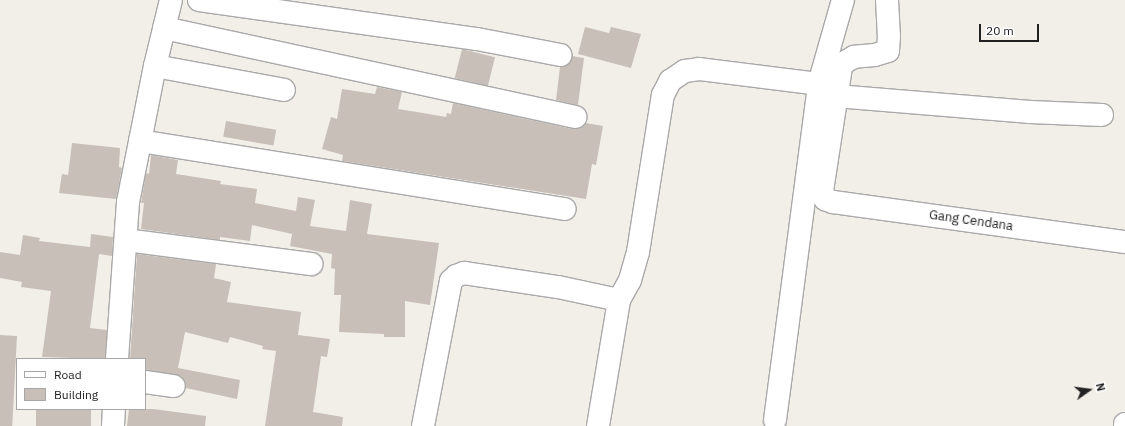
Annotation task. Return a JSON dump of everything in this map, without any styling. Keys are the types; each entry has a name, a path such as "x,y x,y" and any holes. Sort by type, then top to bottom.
{"street":[{"path":"117,358 128,202 155,66 171,0"},
{"path":"199,0 476,38 560,56"},
{"path":"775,420 827,90 843,0"},
{"path":"827,90 843,63 854,57 875,55 888,51 889,36 886,0"},
{"path":"164,28 575,117"},
{"path":"155,66 284,90"},
{"path":"598,426 619,300 630,280 638,252 663,95 670,81 685,71 699,69 827,90 1030,112 1102,115"},
{"name":"Gang Cendana","path":"827,90 832,131 822,191 825,199 833,202 1125,242"},
{"path":"140,141 565,209"},
{"path":"126,240 311,264"},
{"path":"423,426 451,281 456,276 464,273 472,274 558,287 619,300"},
{"path":"146,382 174,386"},
{"path":"113,426 114,410"}],"building":[{"path":"585,27 609,33 611,27 641,34 631,68 578,54"},
{"path":"462,49 495,57 488,86 455,78"},
{"path":"572,56 584,58 578,105 556,100 560,67 569,63"},
{"path":"377,87 402,92 398,109 446,117 447,113 451,114 453,103 572,129 579,129 586,123 603,126 596,165 592,164 586,199 342,161 343,155 322,149 331,117 337,119 342,89 375,94"},
{"path":"226,121 276,130 273,146 223,137"},
{"path":"72,143 120,148 119,167 122,168 116,199 59,193 62,174 68,175"},
{"path":"151,155 178,160 176,174 221,181 220,184 257,189 255,203 296,211 298,197 315,200 310,226 346,231 350,200 372,204 367,234 439,243 430,305 405,301 405,337 384,337 384,334 339,332 341,295 334,295 335,269 331,268 332,254 290,246 292,234 252,225 250,241 220,237 220,240 141,229 144,203 141,203 146,173 149,174"},
{"path":"91,234 113,237 112,256 99,254 90,328 107,330 105,358 42,357 51,291 21,287 22,282 0,278 0,252 20,255 23,235 40,238 39,241 90,247"},
{"path":"137,254 216,264 214,278 231,282 227,302 301,312 298,335 330,339 327,357 321,356 313,412 343,417 342,426 265,426 276,351 262,349 263,346 230,337 228,343 185,332 178,368 240,380 237,399 186,388 185,381 181,376 146,370 146,358 130,358"},
{"path":"0,335 17,336 12,426 0,426"},
{"path":"153,409 206,416 205,426 127,426 129,410"},
{"path":"36,410 91,410 91,426 36,426"}]}
